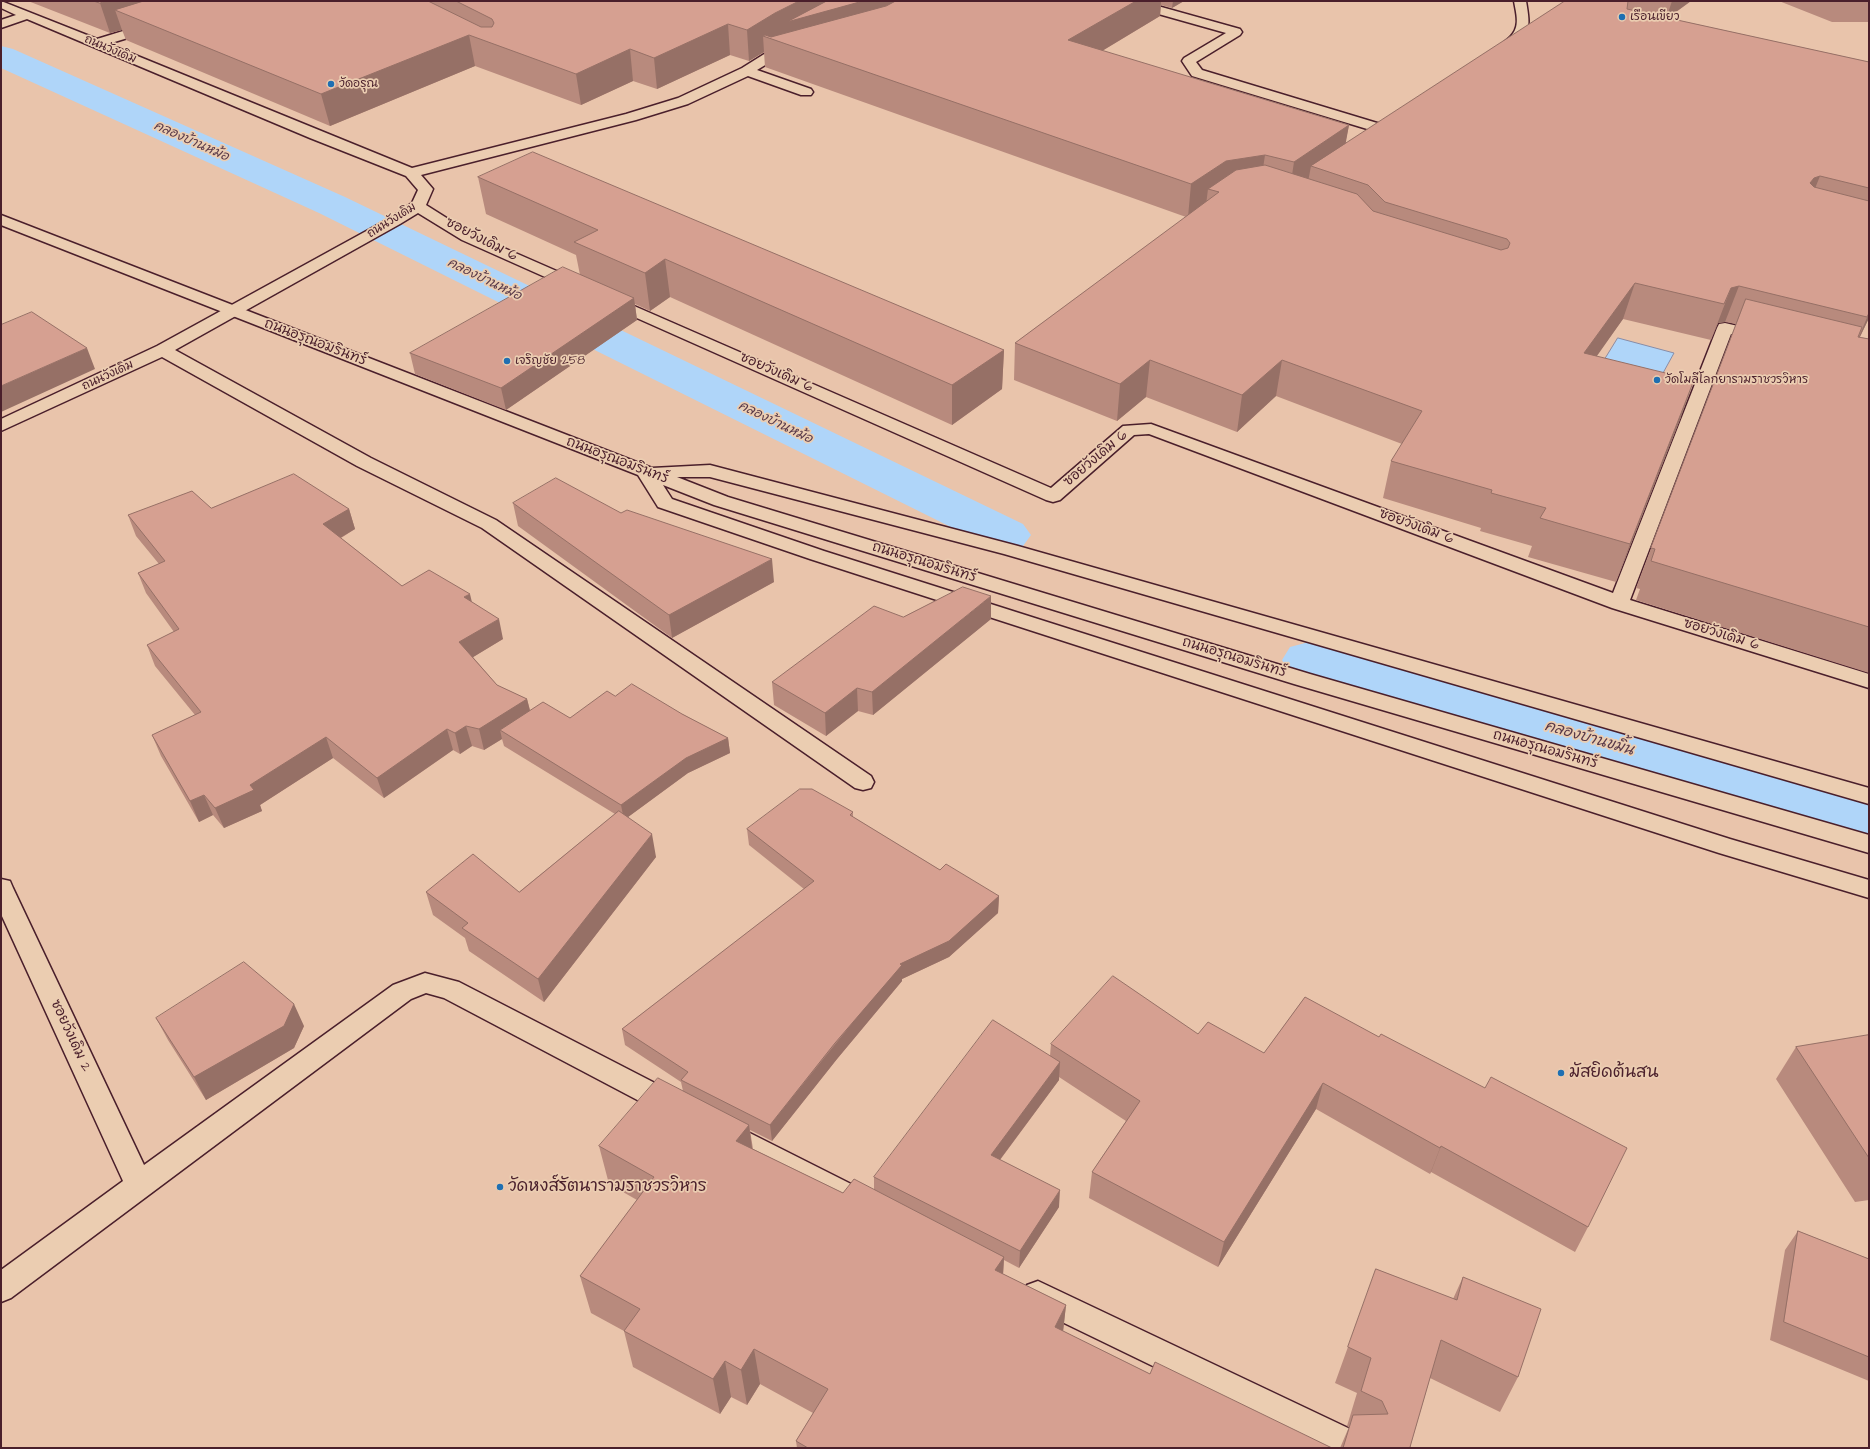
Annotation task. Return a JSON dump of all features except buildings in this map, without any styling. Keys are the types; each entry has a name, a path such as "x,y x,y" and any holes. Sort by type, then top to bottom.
{"street":[{"path":"1127,1 1236,32 1188,62 1197,73 1392,132"},
{"path":"1494,57 1519,38 1522,32 1524,27 1520,1"},
{"name":"ถนนวังเดิม","path":"1,4 95,44 412,173 426,189 418,206 395,221 163,350 1,426"},
{"path":"1,24 27,15"},
{"path":"95,44 168,21"},
{"path":"412,173 632,117 683,101 747,71 803,37"},
{"path":"747,71 792,58"},
{"path":"747,71 806,92"},
{"path":"1379,141 1405,123"},
{"name":"ซอยวังเดิม 6","path":"418,206 467,237 1053,496 1129,430 1151,428 1619,603 1869,681"},
{"name":"ถนนอรุณอมรินทร์","path":"1,220 721,501 1302,679 1869,844"},
{"path":"1619,603 1725,328 1778,341"},
{"path":"163,350 364,462 489,524 863,782"},
{"path":"646,473 710,471 1010,550 1869,796"},
{"path":"646,473 665,503 802,550 1712,842 1869,889"},
{"name":"ซอยวังเดิม 2","path":"1,888 139,1185"},
{"path":"1,1288 402,992 425,982 450,989 864,1205"},
{"path":"1019,1286 1356,1448"}],"water":[{"path":"1618,338 1674,353 1652,393 1594,377"}],"waterway":[{"name":"คลองบ้านหม้อ","path":"1,56 224,155 332,205 1006,535"},
{"name":"คลองบ้านขมิ้น","path":"1309,660 1869,817"}],"place":[{"name":"เรือนเขียว","path":"1622,17"},
{"name":"วัดอรุณ","path":"331,84"},
{"name":"เจริญชัย 258","path":"507,361"},
{"name":"วัดโมลีโลกยารามราชวรวิหาร","path":"1657,380"},
{"name":"มัสยิดต้นสน","path":"1561,1073"},
{"name":"วัดหงส์รัตนารามราชวรวิหาร","path":"500,1187"}]}
